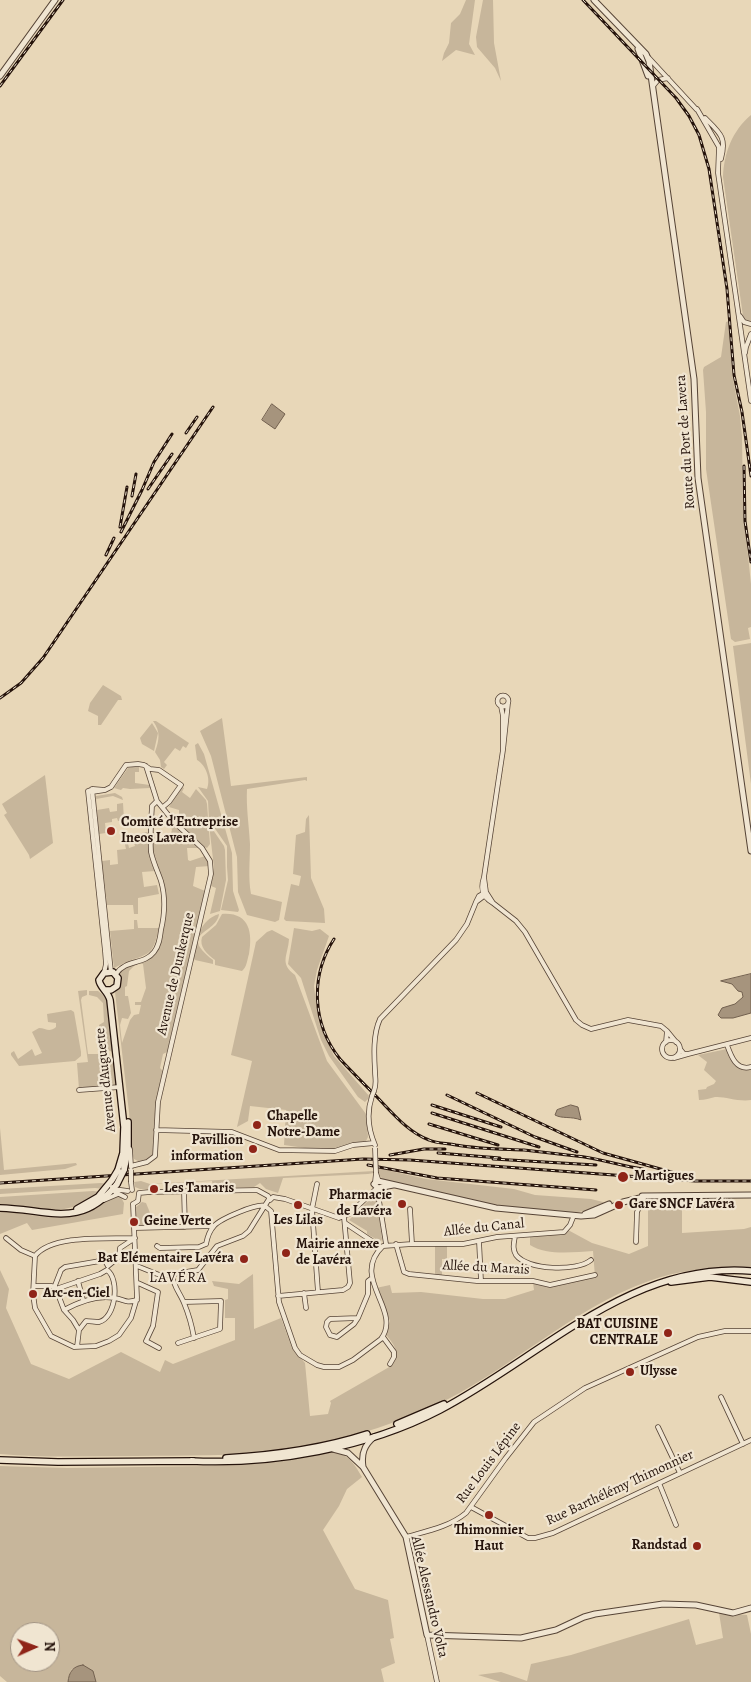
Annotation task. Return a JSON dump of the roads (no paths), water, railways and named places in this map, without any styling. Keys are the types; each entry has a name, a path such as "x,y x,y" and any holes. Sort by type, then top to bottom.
{"main road":[{"path":"104,973 113,973 118,983 113,989 105,990 99,980 104,973"},
{"name":"Avenue d'Auguette","path":"66,1214 90,1203 114,1186 121,1170 128,1142 128,1118 113,989"},
{"name":"Avenue d'Auguette","path":"105,990 110,1000 120,1088 124,1136 121,1170"},
{"path":"0,1208 47,1214 66,1214 83,1211 98,1204 114,1186"},
{"path":"0,1460 224,1462 263,1460 331,1449 377,1435 437,1412 484,1385 606,1306 650,1286 690,1274 720,1271 751,1271"},
{"path":"650,1286 710,1277 751,1282"},
{"path":"190,1461 269,1455 344,1441 416,1417 484,1385"}],"street":[{"path":"0,76 55,0"},
{"path":"594,0 723,138 723,151 718,174"},
{"path":"634,43 649,59 652,90"},
{"path":"639,50 652,90"},
{"path":"652,90 657,81 668,78"},
{"name":"Route du Port de Lavera","path":"652,90 694,378 698,478 751,851"},
{"path":"696,110 719,147 718,174 751,401"},
{"path":"738,311 744,322 751,324"},
{"path":"746,365 746,347 751,334"},
{"path":"503,750 503,716 498,700 502,696 507,697 508,703 503,750 484,878 484,894 516,921 525,932 576,1020 582,1025 595,1029 628,1020 661,1026 684,1054 688,1054"},
{"path":"501,706 508,703"},
{"path":"91,791 105,790 111,787 126,765 138,764 156,770 181,785 164,807"},
{"path":"91,791 113,973 126,964 144,959 154,952 159,939 165,910 161,882 152,854 150,831 152,806 157,801 146,766"},
{"path":"149,776 156,770"},
{"path":"91,791 106,964 104,973"},
{"name":"Avenue de Dunkerque","path":"140,1164 155,1156 158,1102 211,869 210,861 202,848 174,822 164,807 157,801"},
{"path":"134,1228 213,1226 258,1205 265,1206 270,1211 278,1296 295,1348 300,1355 317,1365 335,1367 347,1364 383,1337 387,1318 375,1292 372,1278 373,1260 383,1245 375,1148 370,1133 369,1107 376,1082 376,1035 380,1019 456,940 467,924 478,898 484,894"},
{"path":"667,1031 666,1042 662,1050 664,1055 669,1058 751,1038"},
{"path":"666,1042 676,1042"},
{"path":"727,1045 731,1056 737,1064 744,1068 751,1067"},
{"path":"674,1058 680,1048"},
{"path":"80,1090 120,1088"},
{"path":"156,1130 226,1131 279,1150 335,1151 352,1145 374,1143"},
{"path":"128,1142 132,1182 128,1201 134,1228 135,1238 138,1283 137,1300 131,1318 119,1335 96,1346 78,1347 52,1336 35,1308 33,1294 35,1256 39,1250 46,1246 71,1240 135,1238"},
{"path":"131,1159 140,1164"},
{"path":"131,1168 140,1164"},
{"path":"317,1184 312,1209 318,1292"},
{"path":"114,1186 139,1193 257,1190 270,1197 285,1199 333,1217 344,1217 349,1214 378,1185 393,1185 496,1208 574,1215 594,1215 621,1202 644,1197 751,1195"},
{"path":"114,1186 128,1201 138,1201 139,1193"},
{"path":"184,1191 185,1227"},
{"path":"137,1266 162,1276 198,1270 212,1251 222,1243 246,1233 252,1228 270,1197"},
{"path":"636,1242 637,1212 644,1197"},
{"path":"410,1209 412,1244"},
{"name":"Allée du Canal","path":"383,1245 463,1244 497,1237 564,1232 570,1225 574,1215"},
{"path":"278,1296 345,1290 349,1285 344,1217"},
{"path":"345,1223 383,1245"},
{"path":"156,1246 160,1248 199,1247 206,1244 213,1226"},
{"path":"515,1236 514,1251 519,1258 526,1262 560,1269 585,1264 590,1260"},
{"path":"6,1238 21,1250 35,1256"},
{"path":"55,1289 100,1274 119,1257 120,1248 135,1238"},
{"path":"479,1241 481,1247 481,1280"},
{"path":"206,1244 212,1251"},
{"name":"Allée du Marais","path":"396,1244 404,1272 409,1274 481,1280 533,1281 553,1285 595,1275"},
{"path":"55,1289 62,1270 65,1268 105,1261 115,1282 114,1298 108,1314 98,1322 86,1321 79,1330"},
{"path":"172,1274 173,1281 184,1302 194,1338"},
{"path":"358,1318 330,1319 326,1327 332,1336 337,1337 354,1324 358,1318 368,1294 368,1281 372,1278"},
{"path":"78,1281 83,1300"},
{"path":"138,1283 158,1292 153,1326 146,1341 159,1348"},
{"path":"34,1286 52,1286 55,1289 64,1310 79,1330 78,1347"},
{"path":"304,1293 306,1308"},
{"path":"64,1310 83,1300 114,1298 127,1303 137,1300"},
{"path":"178,1343 220,1328 221,1301 184,1302"},
{"name":"Rue Louis Lépine","path":"406,1537 458,1520 471,1507 534,1422 585,1388 698,1337 725,1330 751,1331"},
{"path":"383,1337 394,1352 394,1359 390,1364"},
{"path":"721,1397 743,1444"},
{"path":"658,1427 680,1473"},
{"path":"363,1467 362,1458 365,1447 377,1435"},
{"name":"Rue Barthélémy Thimonnier","path":"471,1507 502,1522 520,1534 535,1538 552,1533 751,1440"},
{"name":"Allée Alessandro Volta","path":"331,1449 348,1453 363,1467 406,1537 437,1682"},
{"path":"660,1483 676,1525"},
{"path":"427,1635 521,1638 556,1630 595,1614 663,1604 696,1605 733,1613 751,1608"}],"railway":[{"path":"0,86 63,0"},
{"path":"583,0 676,98 689,116 699,135 709,169 727,289 734,375 742,412 751,476"},
{"path":"0,698 21,683 43,658 213,407"},
{"path":"186,433 197,417"},
{"path":"121,532 154,462 172,434"},
{"path":"148,489 172,454"},
{"path":"744,466 745,521 751,562"},
{"path":"132,496 136,474"},
{"path":"120,527 127,487"},
{"path":"106,555 114,538"},
{"path":"334,939 326,953 318,984 319,1015 324,1031 340,1059 393,1114 414,1132 439,1143 585,1157 643,1169"},
{"path":"477,1093 603,1153 682,1175"},
{"path":"447,1095 535,1137 577,1152"},
{"path":"432,1105 501,1127"},
{"path":"432,1113 539,1147"},
{"path":"429,1124 498,1145"},
{"path":"390,1155 424,1149 445,1149"},
{"path":"438,1153 500,1158"},
{"path":"0,1183 363,1159 410,1160 695,1181 751,1181"},
{"path":"493,1159 596,1165"},
{"path":"368,1165 437,1178 596,1190"}],"place":[{"name":"Comité d'Entreprise Ineos Lavera","path":"111,831"},
{"name":"Chapelle Notre-Dame","path":"257,1125"},
{"name":"Pavillion information","path":"253,1149"},
{"name":"Martigues","path":"623,1177"},
{"name":"Les Tamaris","path":"154,1189"},
{"name":"Pharmacie de Lavéra","path":"402,1204"},
{"name":"Les Lilas","path":"298,1205"},
{"name":"Gare SNCF Lavéra","path":"619,1205"},
{"name":"Geine Verte","path":"134,1222"},
{"name":"Mairie annexe de Lavéra","path":"286,1253"},
{"name":"Bat Elémentaire Lavéra","path":"244,1259"},
{"name":"Arc-en-Ciel","path":"33,1294"},
{"name":"BAT CUISINE CENTRALE","path":"668,1333"},
{"name":"Ulysse","path":"630,1372"},
{"name":"Thimonnier Haut","path":"489,1515"},
{"name":"Randstad","path":"697,1546"}],"district":[{"name":"LAVÉRA","path":"178,1278"}]}
